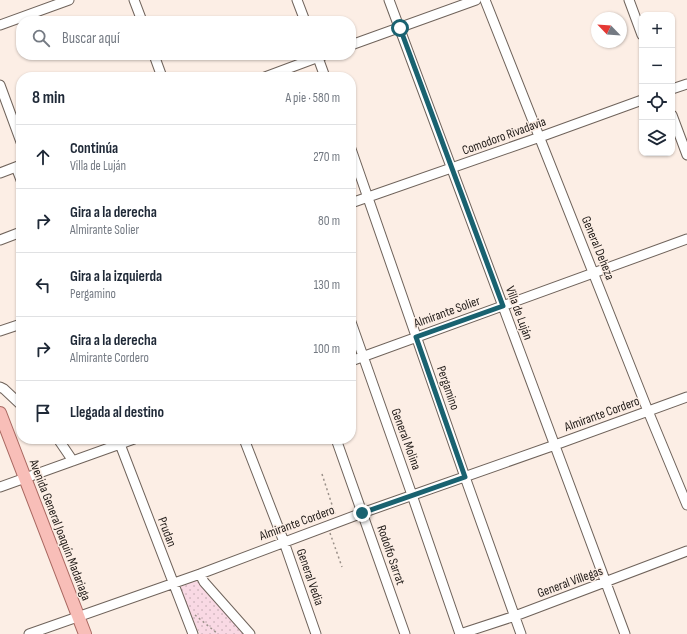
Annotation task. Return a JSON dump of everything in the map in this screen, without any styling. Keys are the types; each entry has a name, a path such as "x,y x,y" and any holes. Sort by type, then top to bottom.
{"main road":[{"name":"Avenida General Joaquín Madariaga","path":"0,413 85,634"}],"street":[{"path":"25,16 69,0"},
{"path":"134,0 140,16"},
{"path":"297,0 303,16"},
{"name":"Villa de Luján","path":"389,0 625,634"},
{"path":"356,43 476,0"},
{"name":"General Deheza","path":"485,0 648,411 687,505"},
{"path":"629,0 639,27"},
{"path":"0,25 16,19"},
{"path":"156,60 160,72"},
{"path":"279,72 310,60"},
{"path":"321,60 324,72"},
{"path":"675,88 687,84"},
{"path":"0,85 16,128"},
{"name":"Comodoro Rivadavia","path":"356,201 639,101"},
{"path":"674,120 687,155"},
{"name":"Pergamino","path":"356,163 521,634"},
{"path":"0,173 16,167"},
{"path":"0,240 16,234"},
{"name":"Almirante Solier","path":"356,359 687,239"},
{"path":"0,331 16,326"},
{"name":"General Molina","path":"356,337 460,634"},
{"path":"0,387 16,400"},
{"name":"Almirante Cordero","path":"29,634 200,574 328,525 687,397"},
{"path":"61,444 73,461"},
{"path":"0,487 73,461 114,444"},
{"name":"Prudan","path":"120,444 193,634"},
{"name":"General Vedia","path":"246,444 284,542 316,634"},
{"name":"Rodolfo Sarrat","path":"338,444 405,634"},
{"name":"General Villegas","path":"460,634 514,616 687,551"},
{"path":"200,574 204,582 250,634"}],"path":[{"path":"322,474 338,522"},
{"path":"328,525 342,567"}],"shaded area":[{"path":"194,581 200,582 245,634 200,634 180,590 182,585"}],"route":[{"path":"362,513 465,477 416,337 503,306 400,28"}]}
